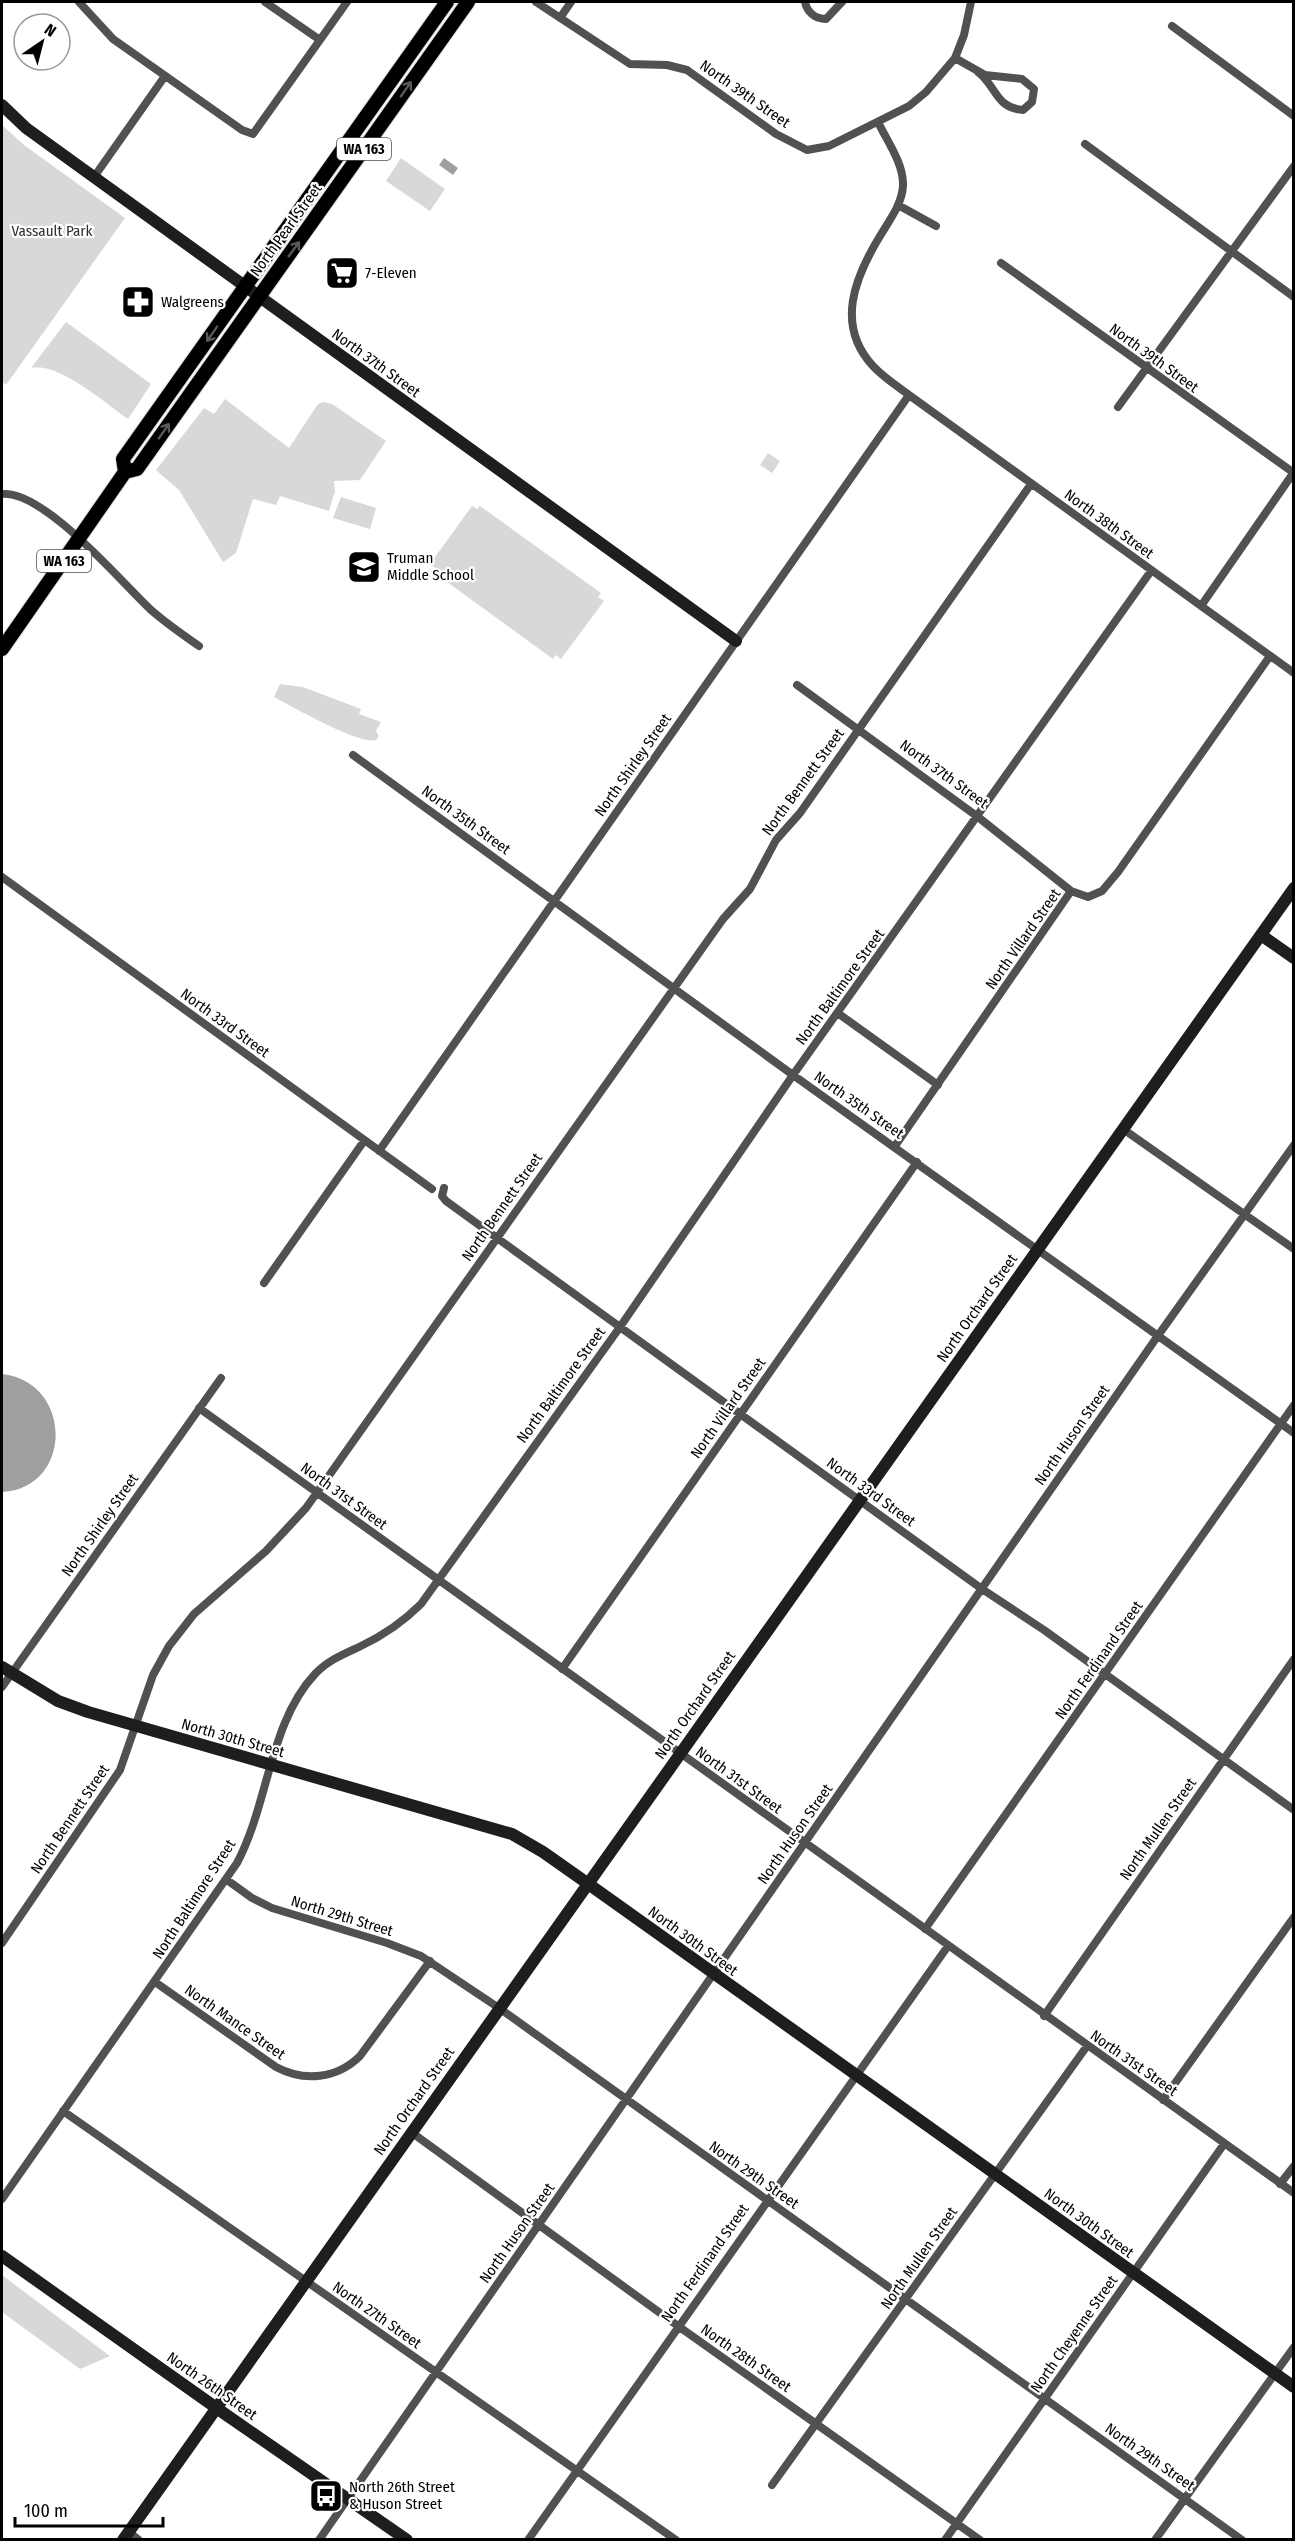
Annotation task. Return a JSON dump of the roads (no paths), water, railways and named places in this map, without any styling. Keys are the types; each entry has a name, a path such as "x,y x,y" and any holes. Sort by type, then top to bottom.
{"main road":[{"name":"North Pearl Street","path":"125,472 123,459 447,2"},
{"name":"North Pearl Street","path":"2,649 125,472 137,469 468,2"}],"street":[{"path":"79,2 113,39 242,130 253,134 347,2"},
{"path":"265,2 320,40"},
{"name":"North 39th Street","path":"536,2 630,64 667,65 687,70 776,134 800,148 817,149 829,146 879,122 917,100 936,82 955,58 966,28 971,2"},
{"path":"560,18 572,2"},
{"path":"805,2 809,11 821,19 826,19 842,2"},
{"path":"1172,26 1293,116"},
{"path":"955,58 987,80 994,94 1009,106 1023,110 1034,100 1034,89 1025,80 978,72"},
{"path":"94,177 165,76"},
{"name":"North 37th Street","path":"2,105 26,128 736,641"},
{"path":"879,122 902,173 903,187 898,205 936,226"},
{"path":"1085,144 1293,297"},
{"path":"1118,407 1293,165"},
{"name":"North 38th Street","path":"898,205 862,267 853,295 852,331 866,357 885,377 909,395 1293,673"},
{"name":"North 39th Street","path":"1001,263 1293,473"},
{"name":"North Shirley Street","path":"379,1151 909,395"},
{"path":"1201,606 1293,473"},
{"name":"North Bennett Street","path":"2,1943 114,1780 125,1759 155,1669 181,1629 194,1614 287,1530 317,1493 723,919 750,889 776,840 800,813 1031,484"},
{"path":"2,494 22,497 80,539 93,549 151,609 199,645"},
{"name":"North Baltimore Street","path":"2,2199 227,1880 251,1835 288,1712 307,1682 327,1663 407,1619 421,1604 620,1327 794,1075 1151,571"},
{"name":"North Villard Street","path":"895,1146 1071,891 1081,896 1091,897 1108,885 1270,656"},
{"name":"North 37th Street","path":"797,685 978,817 1071,891"},
{"name":"North 35th Street","path":"353,754 1036,1250 1293,1433"},
{"name":"North 33rd Street","path":"2,877 432,1190"},
{"name":"North Orchard Street","path":"130,2537 216,2407 1293,888"},
{"path":"1261,935 1293,958"},
{"path":"838,1014 938,1085"},
{"path":"1123,1129 1293,1249"},
{"path":"264,1283 364,1141"},
{"name":"North Huson Street","path":"319,2540 1293,1145"},
{"name":"North Villard Street","path":"562,1669 917,1162"},
{"name":"North 33rd Street","path":"444,1188 442,1196 447,1201 497,1238 982,1589 1105,1674 1293,1810"},
{"name":"North Shirley Street","path":"2,1687 6,1671 221,1378"},
{"name":"North Ferdinand Street","path":"925,1929 1293,1405"},
{"name":"North 31st Street","path":"199,1408 1293,2193"},
{"name":"North Mullen Street","path":"1044,2016 1293,1659"},
{"name":"North 30th Street","path":"6,1671 64,1703 135,1726 512,1834 587,1882 855,2076 1293,2387"},
{"name":"North 29th Street","path":"227,1880 252,1898 272,1908 387,1944 430,1961 1242,2540"},
{"path":"1163,2100 1293,1917"},
{"name":"North Ferdinand Street","path":"528,2540 766,2200 948,1946"},
{"name":"North Mance Street","path":"155,1982 276,2067 295,2075 321,2076 350,2066 360,2056 430,1961"},
{"name":"North Mullen Street","path":"772,2485 1087,2046"},
{"name":"North 27th Street","path":"63,2111 676,2540"},
{"name":"North 28th Street","path":"411,2132 816,2425 980,2540"},
{"name":"North Cheyenne Street","path":"945,2540 1224,2144"},
{"path":"1280,2184 1293,2166"},
{"name":"North 26th Street","path":"2,2256 407,2540"},
{"path":"1155,2540 1293,2347"}],"place":[{"name":"7-Eleven","path":"342,273"},
{"name":"Walgreens","path":"138,302"},
{"name":"Truman Middle School","path":"364,567"},
{"name":"North 26th Street & Huson Street","path":"326,2496"}],"park label":[{"name":"Vassault Park","path":"52,231"}]}
